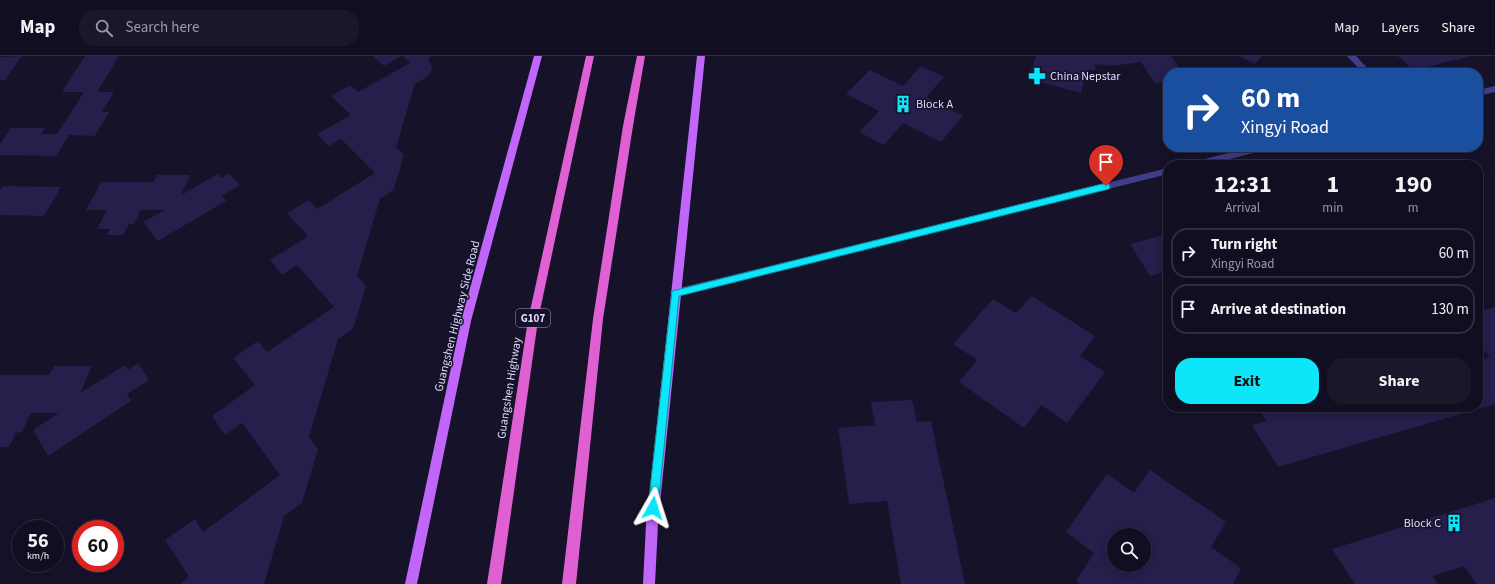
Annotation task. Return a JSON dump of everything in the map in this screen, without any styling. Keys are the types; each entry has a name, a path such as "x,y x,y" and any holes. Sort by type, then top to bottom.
{"highway":[{"name":"Guangshen Highway","path":"494,584 533,320 590,56"},
{"path":"569,584 598,319 626,134 641,56"}],"main road":[{"name":"Guangshen Highway Side Road","path":"411,584 466,321 538,56"},
{"path":"649,584 652,524 701,56"}],"street":[{"path":"1351,56 1363,68"},
{"path":"1483,92 1495,89"},
{"path":"1212,160 1245,152"},
{"path":"675,293 1163,172"}],"building":[{"path":"22,56 5,80 0,80 0,57"},
{"path":"85,56 119,56 97,92 114,92 102,112 109,112 95,136 69,135 56,156 0,155 0,144 11,128 45,128 42,134 57,134 84,92 62,92"},
{"path":"373,56 402,56 384,66"},
{"path":"403,56 432,56 428,59 432,67 431,72 427,77 415,84 396,147 404,155 399,173 393,190 380,199 357,276 366,286 353,329 338,339 309,437 318,449 302,503 284,516 264,584 180,584 187,578 188,575 165,540 195,519 203,532 280,475 242,423 225,435 212,416 255,385 233,358 258,341 267,352 334,307 297,265 282,275 270,260 307,237 307,235 287,213 309,200 317,209 375,173 341,139 328,146 317,134 350,114 331,96 350,85 358,92 410,63"},
{"path":"1036,56 1171,56 1179,68 1163,68 1163,82 1155,83 1141,62 1112,66 1095,64 1095,70 1087,70 1081,93 1028,79"},
{"path":"1239,56 1262,56 1255,64"},
{"path":"1398,56 1468,56 1421,68 1411,68"},
{"name":"Block A","path":"921,66 944,77 926,97 963,116 941,142 903,123 884,145 859,132 879,111 846,94 870,70 903,86"},
{"path":"229,173 240,185 222,196 226,201 158,241 143,222 165,210 141,210 134,224 129,224 123,235 107,235 110,229 97,229 107,210 86,210 101,182 154,182 157,175 190,175 181,195 218,174 221,178"},
{"path":"3,186 61,187 44,216 0,215 0,190"},
{"path":"1163,235 1163,272 1150,276 1130,244"},
{"path":"1032,296 1095,336 1080,356 1105,372 1067,423 1041,405 1024,428 959,382 977,360 953,344 993,299 1016,313"},
{"path":"1495,307 1495,404 1483,407 1483,359 1490,357 1483,349 1483,310"},
{"path":"138,363 149,380 127,394 131,401 48,456 33,430 59,413 31,413 22,432 16,433 9,447 0,447 0,375 49,375 54,366 92,366 80,393 125,365 128,370"},
{"path":"912,400 917,422 931,421 965,584 901,584 887,501 849,504 838,428 875,425 871,402"},
{"path":"1260,412 1467,412 1278,467 1252,425 1266,421"},
{"path":"1150,470 1226,522 1211,547 1241,568 1233,584 1079,584 1076,581 1094,553 1066,532 1107,474 1134,493"},
{"name":"Block C","path":"1495,498 1495,584 1477,584 1464,566 1433,576 1438,584 1355,584 1332,549"}],"place":[{"name":"China Nepstar","path":"1037,76"},
{"name":"Block A","path":"903,104"},
{"name":"Block C","path":"1454,523"}],"route":[{"path":"653,508 675,293 1106,186"}]}
